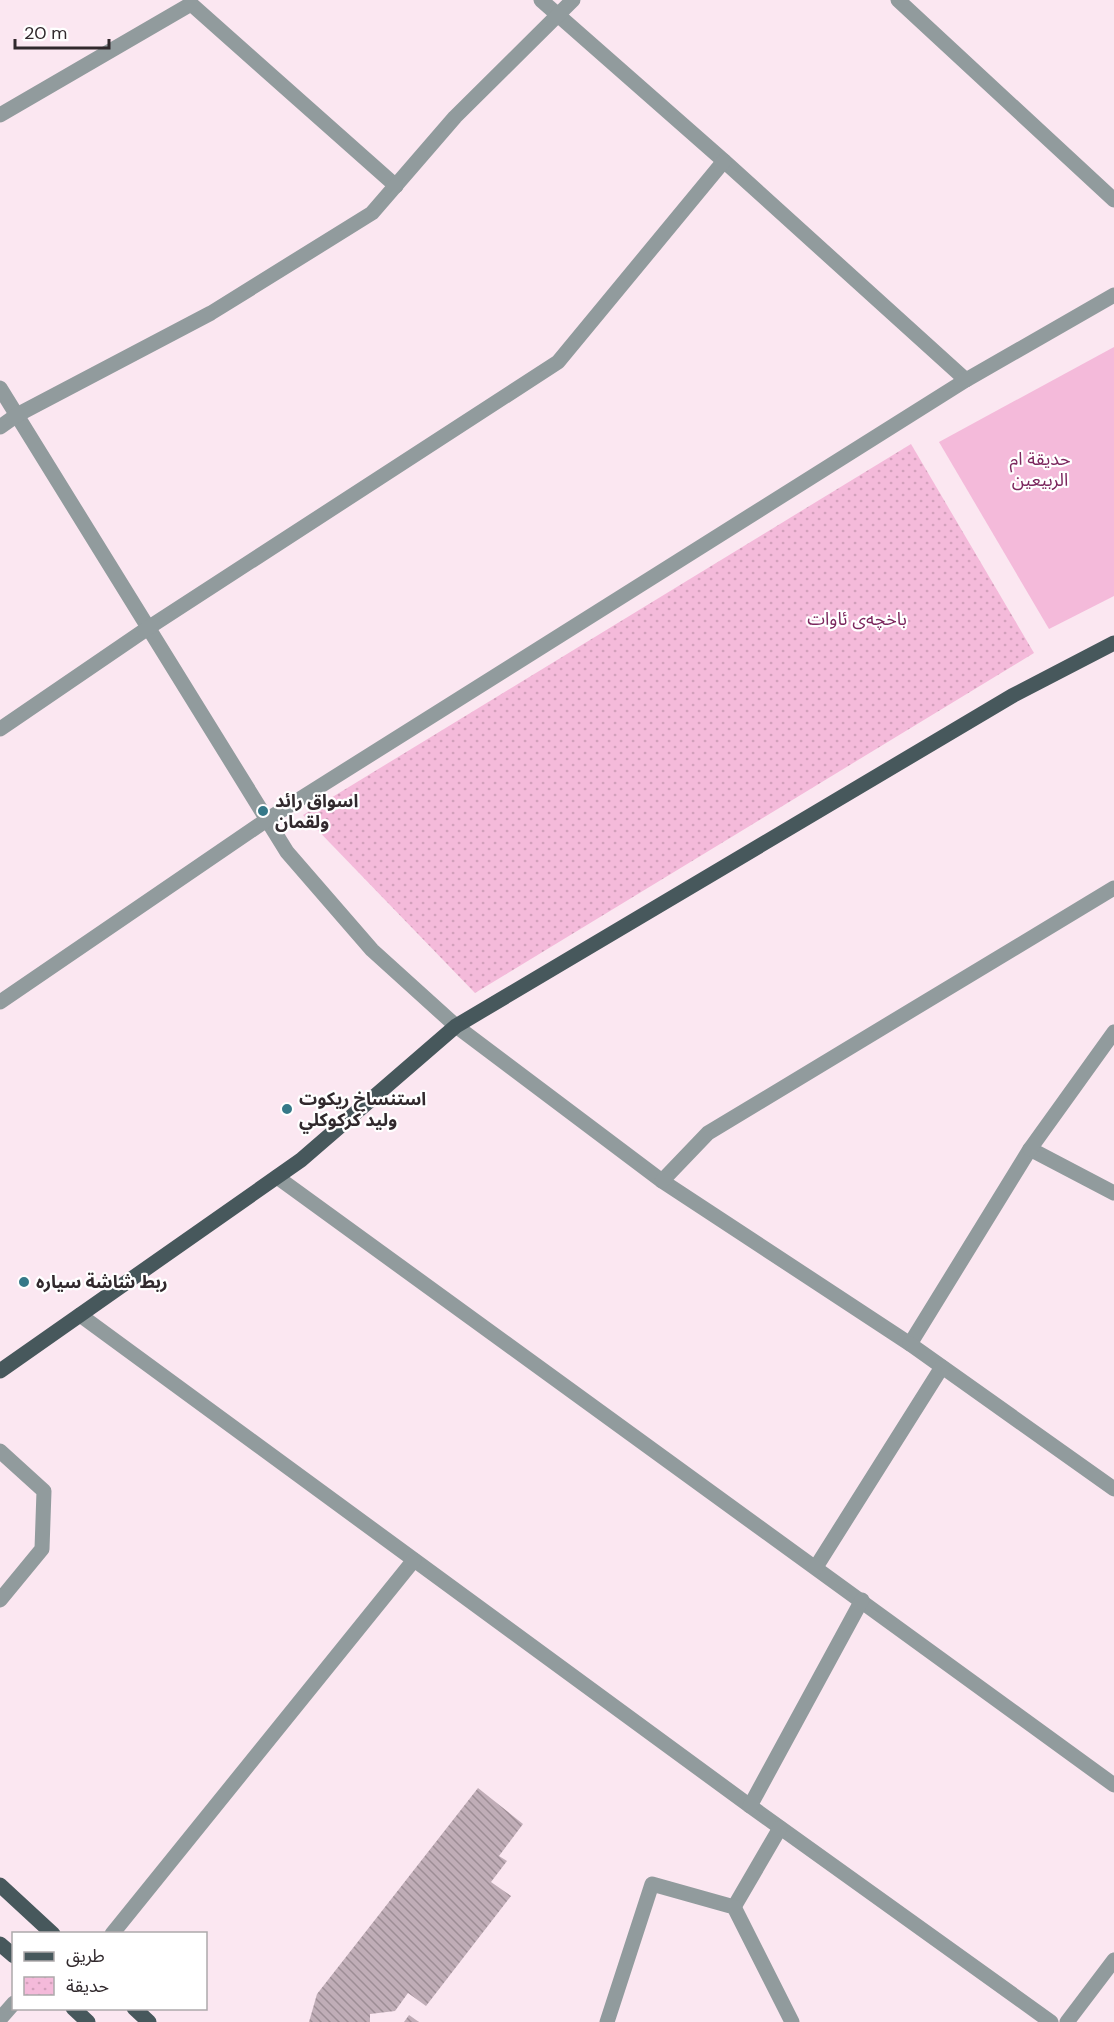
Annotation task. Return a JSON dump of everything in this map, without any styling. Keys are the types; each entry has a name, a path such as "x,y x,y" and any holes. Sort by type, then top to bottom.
{"main road":[{"path":"0,1371 301,1160 456,1026 1012,696 1114,643"},
{"path":"0,1886 51,1932"},
{"path":"0,1944 12,1954"},
{"path":"75,2010 88,2022"},
{"path":"136,2010 149,2022"}],"street":[{"path":"541,0 724,161 966,380"},
{"path":"0,427 211,313 372,213 455,117 573,0"},
{"path":"898,0 1114,200"},
{"path":"0,115 191,4 396,186"},
{"path":"0,729 148,628 558,362 724,161"},
{"path":"0,1002 268,819 966,380 1114,295"},
{"path":"0,388 287,852 372,950 456,1026 662,1181 910,1344 1114,1489"},
{"path":"662,1181 708,1133 1114,888"},
{"path":"910,1344 1030,1149 1114,1032"},
{"path":"1030,1149 1114,1193"},
{"path":"277,1176 1114,1785"},
{"path":"80,1315 780,1828 1051,2022"},
{"path":"816,1567 942,1367"},
{"path":"0,1451 44,1491 42,1549 0,1600"},
{"path":"114,1932 414,1560"},
{"path":"750,1806 862,1600"},
{"path":"734,1907 780,1828"},
{"path":"607,2022 652,1884 734,1907 792,2022"},
{"path":"1067,2022 1114,1960"},
{"path":"0,2019 12,2005"}],"green space":[{"name":"حديقة ام الربيعين","path":"1114,347 1114,596 1049,629 939,442"},
{"name":"باخچەی ئاوات","path":"911,444 1034,653 475,993 303,815"}],"building":[{"path":"478,1788 523,1824 499,1856 507,1861 491,1882 511,1896 426,2006 408,1993 395,2011 370,2014 370,2022 309,2022 317,1994"},
{"path":"409,2015 419,2022 404,2022"}],"place":[{"name":"اسواق رائد ولقمان","path":"263,811"},
{"name":"استنساخ ريكوت وليد كركوكلي","path":"287,1109"},
{"name":"ربط شاشة سياره","path":"24,1282"}]}
